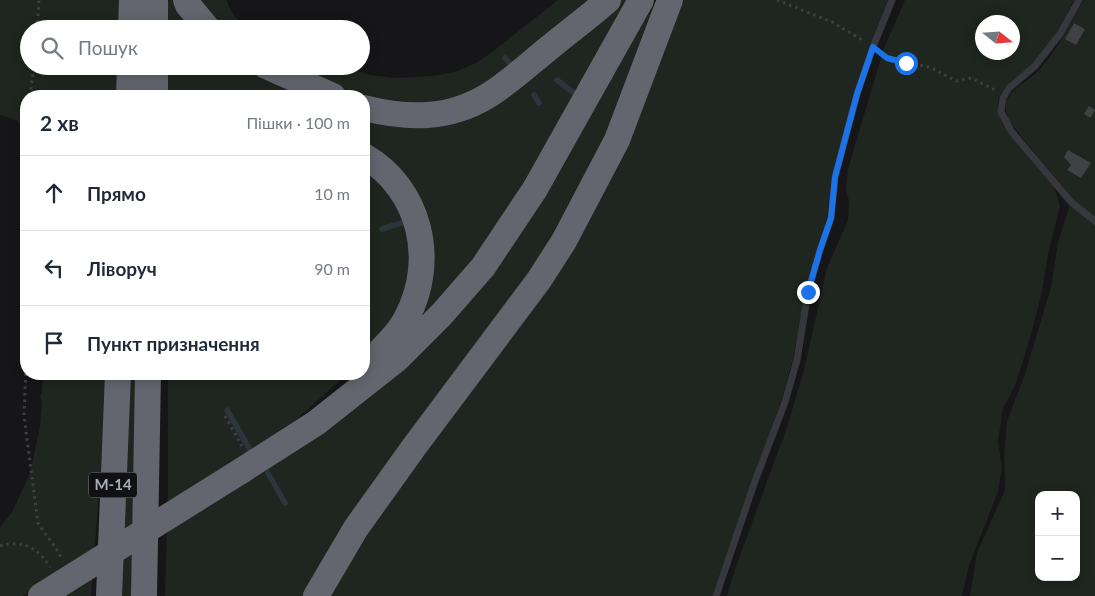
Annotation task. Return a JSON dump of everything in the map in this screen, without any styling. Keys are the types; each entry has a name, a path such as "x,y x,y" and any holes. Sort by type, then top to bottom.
{"highway":[{"path":"131,20 132,0"},
{"path":"155,0 155,20"},
{"path":"186,0 200,20"},
{"path":"370,110 391,115 428,116 469,105 489,95 526,68 608,0"},
{"path":"41,596 244,463 316,423 397,359 442,314 483,268 535,189 640,0"},
{"path":"316,596 356,528 414,447 540,280 564,241 617,140 670,0"},
{"path":"129,90 130,75"},
{"path":"155,75 155,90"},
{"path":"286,75 320,90"},
{"path":"370,160 389,174 399,186 415,215 419,230 422,264 415,300 407,318 397,334 370,360"},
{"name":"М-14","path":"109,596 118,380"},
{"name":"М-14","path":"144,596 148,380"},
{"path":"148,399 151,380"},
{"path":"316,423 351,380"}],"lane":[{"path":"716,596 790,385 797,360 808,292 831,218 835,177 857,94 892,0"},
{"path":"1079,0 1060,34 1036,66 1008,88 1003,98 1001,112 1011,131 1071,202 1095,221"}],"path":[{"path":"38,20 39,0"},
{"path":"777,0 832,22 873,47 887,58 929,67 957,81 971,78 993,88 1003,98"},
{"path":"31,90 33,75"},
{"path":"25,380 24,416 38,523 56,547 66,566"},
{"path":"225,416 244,463"},
{"path":"0,546 18,544 31,547 41,554 53,573"}],"shaded area":[{"path":"0,0 124,0 123,20 20,20 20,75 120,75 119,90 20,90 20,124 16,120 0,115"},
{"path":"179,0 193,20 164,20 164,2"},
{"path":"195,0 226,0 234,16 238,20 211,20"},
{"path":"558,0 598,0 486,90 427,109 370,97 370,90 336,90 303,75 370,75 395,78 433,76 455,72 476,63"},
{"path":"621,0 629,0 501,227 428,317 420,310 429,264 370,159 370,117 412,123 555,54"},
{"path":"677,0 888,0 854,93 832,175 827,217 805,291 793,359 781,401 712,596 323,596 517,322"},
{"path":"905,0 1074,0 1048,45 1029,67 1012,80 1000,94 998,103 999,113 1004,126 1054,187 1060,206 1029,342 1015,386 1003,408 998,441 1002,468 998,492 969,565 962,596 727,596 787,427 803,374 827,268 848,220 849,201 846,189 848,169 884,48"},
{"path":"1084,0 1095,0 1095,596 970,596 977,553 1005,490 1004,454 1007,421 1025,374 1051,287 1058,242 1072,198 1008,120 1006,103 1015,90 1036,73 1058,44"},
{"path":"649,3 658,8 575,209 308,596 165,596 168,496 168,380 340,380 297,419 257,446 402,365"},
{"path":"165,75 266,75 302,90 165,90"},
{"path":"370,170 408,218 409,297 370,350"},
{"path":"43,380 108,380 91,596 29,596 27,593 23,596 0,596 0,527 12,512 30,474 40,426 42,402 40,397"},
{"path":"129,380 138,380 131,596 120,596"}],"building":[{"path":"1074,23 1085,29 1076,45 1065,39"},
{"path":"1089,106 1095,110 1090,118 1084,114"},
{"path":"1068,150 1091,163 1081,178 1067,170 1071,165 1064,157"}],"waterway":[{"path":"505,58 511,65"},
{"path":"557,80 575,94"},
{"path":"534,95 539,103"},
{"path":"382,229 408,221"},
{"path":"227,410 249,448"},
{"path":"268,473 285,503"}],"route":[{"path":"808,292 831,218 835,177 857,94 873,47 887,58 906,63"}]}
